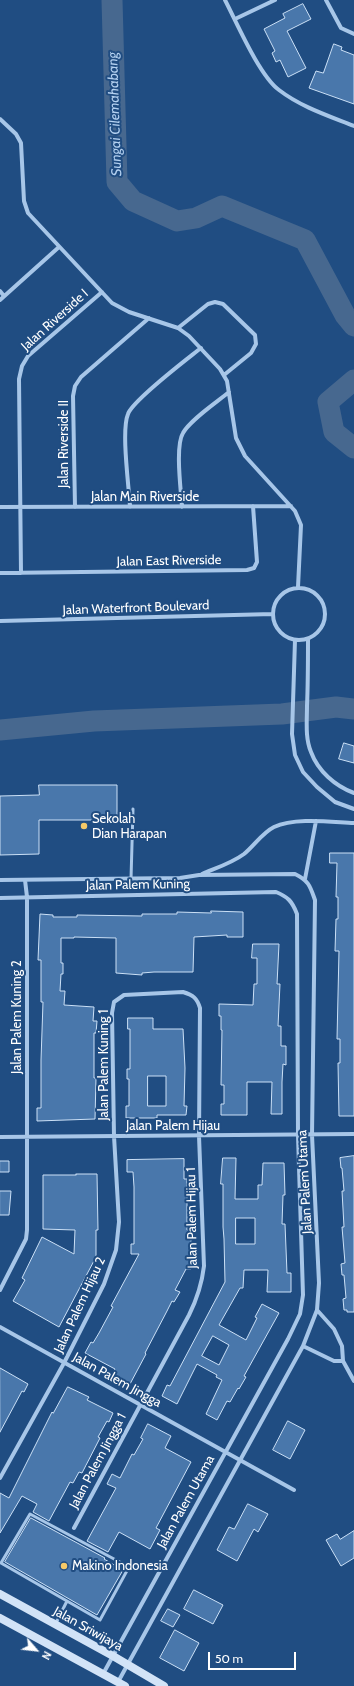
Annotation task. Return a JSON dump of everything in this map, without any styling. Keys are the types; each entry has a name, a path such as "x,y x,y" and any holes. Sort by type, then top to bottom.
{"street":[{"path":"225,0 260,66 277,89 309,108 354,126"},
{"path":"235,19 275,0"},
{"path":"326,0 341,28 354,34"},
{"path":"0,119 16,134 21,143 24,201 28,213 112,303 129,312 178,328 189,336 224,375 229,392 236,438 245,456 291,506 295,511 301,525 298,587"},
{"path":"0,300 59,247"},
{"path":"0,291 4,296"},
{"name":"Jalan Riverside I","path":"21,507 19,379 22,366 28,356 102,292"},
{"path":"178,328 208,304 215,302 223,304 255,335 256,344 251,353 224,375"},
{"name":"Jalan Riverside II","path":"75,507 73,396 75,386 81,377 150,318"},
{"path":"130,507 125,429 128,414 138,401 200,348"},
{"path":"182,507 179,447 182,434 188,426 229,392"},
{"name":"Jalan East Riverside","path":"0,574 247,570 254,568 257,562 253,506"},
{"name":"Jalan Main Riverside","path":"0,507 291,506"},
{"path":"21,507 21,573"},
{"path":"298,587 310,589 319,595 324,605 326,616 323,626 316,634 308,639 295,640 286,637 279,631 273,614 275,604 280,595 289,589 298,587"},
{"name":"Jalan Waterfront Boulevard","path":"0,621 273,614"},
{"path":"308,639 307,733 310,751 316,763 327,776 342,789 354,793"},
{"path":"295,640 292,734 295,755 303,772 317,787 335,802 354,809"},
{"path":"304,879 316,821"},
{"name":"Jalan Palem Kuning","path":"199,875 235,860 246,853 273,828 286,823 316,821 354,823"},
{"name":"Jalan Palem Kuning","path":"0,880 131,879 180,878 199,875 296,874 304,879"},
{"name":"Jalan Palem Utama","path":"121,1684 128,1664 303,1346 317,1310 319,1270 312,1135 315,900 310,885 304,879"},
{"name":"Jalan Palem Kuning 2","path":"0,1290 26,1239 27,897 25,880"},
{"name":"Jalan Palem Kuning","path":"0,898 276,892"},
{"name":"Jalan Palem Utama","path":"103,1674 288,1339 301,1308 303,1295 298,1135 297,914 293,902 286,896 276,892"},
{"name":"Jalan Palem Kuning 1","path":"114,1136 112,1013 114,1002 124,995 183,992 192,994 197,1000 200,1008 199,1136"},
{"name":"Jalan Palem Hijau","path":"0,1137 354,1134"},
{"name":"Jalan Palem Hijau 2","path":"0,1478 64,1363 104,1284 116,1250 119,1222 114,1136"},
{"name":"Jalan Palem Hijau 1","path":"140,1404 194,1306 202,1283 204,1266 199,1136"},
{"path":"317,1310 334,1329 342,1346 343,1361 354,1381"},
{"name":"Jalan Palem Jingga","path":"0,1327 225,1452"},
{"path":"303,1346 329,1359 343,1361"},
{"name":"Jalan Palem Jingga 1","path":"74,1528 140,1404"},
{"name":"Jalan Palem Utama","path":"225,1452 294,1490"},
{"name":"Jalan Sriwijaya","path":"0,1594 128,1664 164,1686"},
{"path":"0,1618 121,1684"}],"lane":[{"path":"131,879 133,809"},
{"path":"30,1514 129,1567 100,1620 67,1601 1,1564 30,1514"},
{"path":"56,1624 67,1601"}],"building":[{"path":"303,4 311,19 287,31 306,68 288,77 280,60 276,62 272,53 275,51 264,29 285,18 283,14"},
{"path":"334,44 342,47 341,50 354,55 354,104 309,88 316,71 323,73"},
{"path":"344,743 354,746 354,763 339,759"},
{"path":"39,785 117,785 117,820 39,820 39,854 0,855 0,796 39,795"},
{"path":"330,853 354,853 354,1116 339,1116 338,1063 340,1063 340,1039 337,1039 339,951 335,951 336,919 338,919 338,897 336,897 337,863 330,863"},
{"path":"211,911 243,912 243,937 227,937 227,935 194,937 193,972 154,972 142,973 142,975 116,973 116,938 61,938 61,963 63,963 63,974 61,974 60,991 65,991 64,1005 94,1007 93,1021 97,1021 96,1033 94,1033 94,1078 96,1078 95,1119 37,1121 37,1108 41,1108 43,1002 41,1002 41,960 38,960 40,914 53,915 53,917 77,917 77,915 142,916 142,914 177,914 177,912 211,913"},
{"path":"253,944 279,944 277,984 280,984 278,1026 281,1026 281,1046 286,1046 286,1065 283,1064 282,1114 271,1114 272,1082 247,1082 247,1115 221,1115 221,1104 224,1104 224,1085 221,1085 222,1030 221,1016 219,1016 219,1004 253,1005 254,984 257,984 257,958 252,958"},
{"path":"128,1018 153,1018 153,1029 183,1029 185,1068 184,1106 187,1106 186,1115 157,1115 157,1118 126,1118 126,1106 129,1106 129,1079 127,1079 127,1069 130,1069 130,1029 128,1029","holes":["148,1076 166,1076 166,1106 148,1106"]},
{"path":"354,1156 354,1312 347,1312 347,1310 344,1310 343,1299 346,1298 344,1275 342,1275 341,1264 345,1263 342,1227 344,1227 342,1191 344,1191 340,1158"},
{"path":"223,1158 236,1158 235,1199 258,1199 258,1185 262,1185 263,1163 284,1163 285,1195 283,1195 282,1224 285,1224 287,1273 291,1273 291,1292 267,1292 268,1270 244,1270 243,1288 240,1288 219,1325 246,1340 262,1304 279,1313 244,1376 246,1377 230,1402 227,1401 217,1420 206,1414 222,1380 216,1377 217,1375 197,1364 177,1404 162,1396 167,1385 170,1386 225,1282 223,1184 221,1184","holes":["236,1218 255,1218 255,1244 236,1244","213,1336 229,1345 219,1365 202,1356"]},
{"path":"184,1159 184,1179 187,1179 187,1230 191,1230 191,1269 186,1269 175,1290 180,1292 174,1302 172,1301 130,1384 112,1374 115,1369 85,1353 91,1342 93,1343 99,1333 113,1307 111,1306 139,1254 131,1254 131,1244 134,1244 134,1187 133,1172 127,1172 127,1160"},
{"path":"0,1161 9,1161 9,1172 0,1172"},
{"path":"97,1174 98,1230 96,1230 96,1257 59,1327 13,1301 25,1280 22,1278 42,1237 74,1254 75,1230 43,1229 43,1175"},
{"path":"0,1191 11,1191 9,1215 0,1215"},
{"path":"0,1368 28,1384 24,1392 22,1391 0,1432"},
{"path":"68,1387 89,1397 87,1400 113,1413 109,1422 107,1421 98,1437 100,1438 82,1473 79,1472 73,1483 70,1482 49,1521 33,1512 37,1504 22,1496 0,1533 0,1493 9,1498 52,1412 53,1413"},
{"path":"288,1421 305,1430 290,1459 273,1450"},
{"path":"148,1424 171,1436 165,1448 191,1462 156,1528 160,1530 150,1549 119,1532 108,1552 87,1541 116,1488 107,1484 112,1474 120,1478 132,1454 134,1455 143,1439 141,1438"},
{"path":"248,1504 268,1514 258,1532 254,1529 237,1561 217,1550 229,1527 234,1529"},
{"name":"Makino Indonesia","path":"31,1518 105,1558 104,1559 123,1570 97,1615 5,1562"},
{"path":"354,1531 354,1558 341,1566 326,1540 337,1534 340,1539"},
{"path":"194,1590 223,1605 213,1624 184,1609"},
{"path":"168,1609 180,1615 173,1627 161,1621"},
{"path":"175,1630 199,1643 184,1671 160,1658"}],"waterway":[{"name":"Sungai Cilemahabang","path":"112,0 117,182 133,201 177,221 196,218 222,206 305,240 345,315 354,326"},
{"name":"Sungai Cilemahabang","path":"354,380 328,402 334,432 354,448"},
{"path":"0,730 94,721 282,714 336,707 354,709"}],"place":[{"name":"Sekolah Dian Harapan","path":"84,826"},
{"name":"Makino Indonesia","path":"64,1566"}]}
